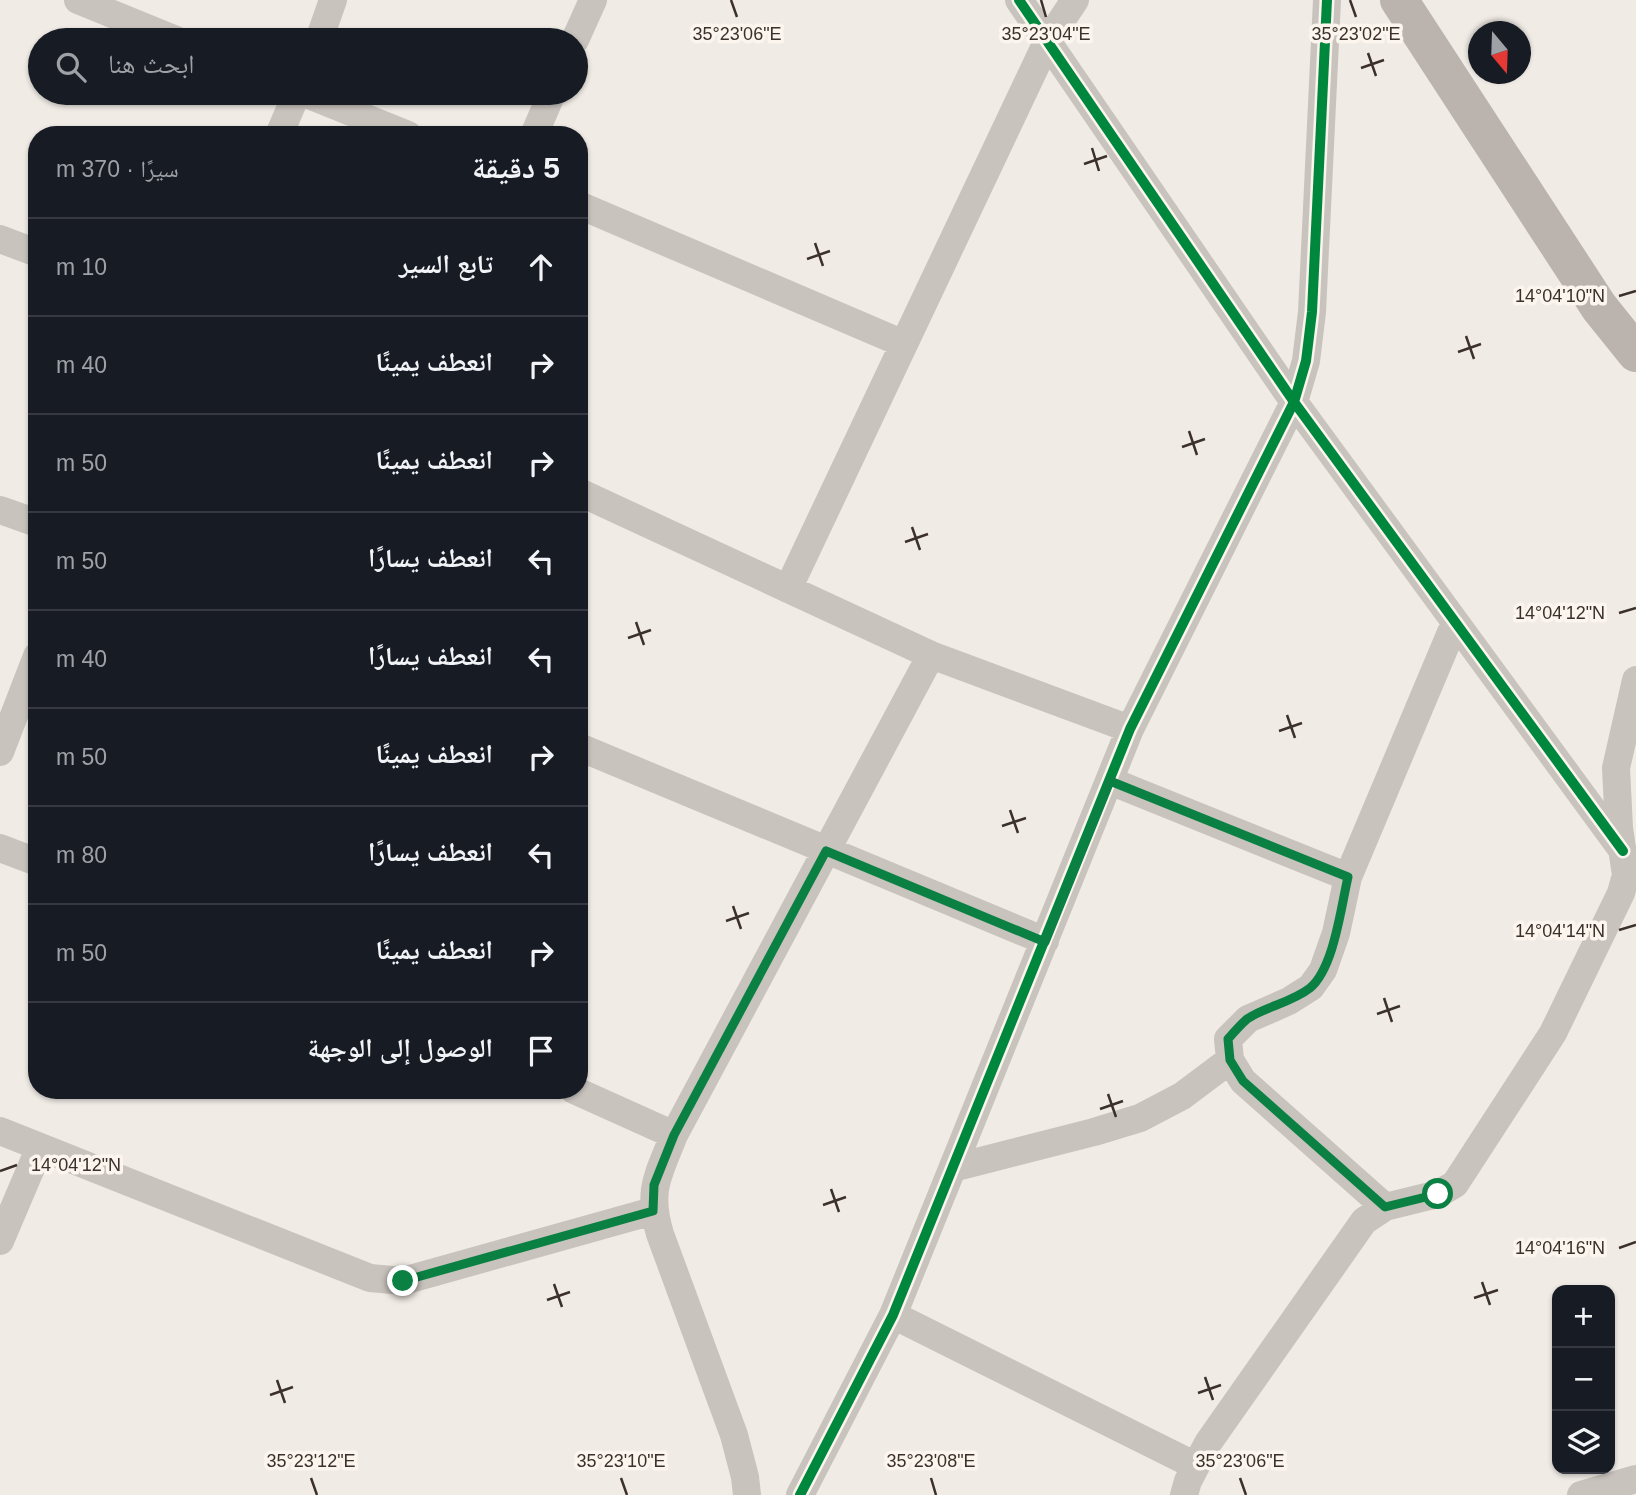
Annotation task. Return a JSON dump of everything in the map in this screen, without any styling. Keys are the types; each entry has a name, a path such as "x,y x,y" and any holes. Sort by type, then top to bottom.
{"main road":[{"path":"1399,0 1599,307 1636,353"}],"street":[{"path":"78,0 147,28"},
{"path":"324,28 334,0"},
{"path":"580,28 593,0"},
{"path":"1019,0 1294,402 1623,851"},
{"path":"788,589 1047,42 1075,0"},
{"path":"800,1495 893,1315 1130,729 1294,402 1306,360 1312,312 1327,0"},
{"path":"283,126 292,105"},
{"path":"333,105 386,126"},
{"path":"538,126 547,105"},
{"path":"588,209 904,344"},
{"path":"0,239 28,250"},
{"path":"588,496 932,655 1130,729"},
{"path":"0,510 28,520"},
{"path":"1385,1207 1243,1081 1230,1060 1228,1039 1248,1019 1289,1001 1311,987 1323,970 1336,933 1348,877 1455,623"},
{"path":"747,1495 734,1435 653,1211 654,1185 674,1135 932,655"},
{"path":"0,752 28,679"},
{"path":"1184,1495 1208,1443 1364,1221 1385,1207 1438,1194 1455,1184 1553,1033 1622,894 1626,875 1619,828 1616,768 1636,680"},
{"path":"588,751 1045,942"},
{"path":"1110,781 1348,877"},
{"path":"0,848 28,859"},
{"path":"953,1168 1140,1118 1182,1096 1230,1060"},
{"path":"588,1096 674,1135"},
{"path":"0,1131 370,1278 403,1281 653,1211"},
{"path":"0,1241 40,1147"},
{"path":"893,1315 1196,1466"},
{"path":"1581,1495 1636,1479"}],"cycle path":[{"path":"1019,0 1294,402 1623,851"},
{"path":"800,1495 893,1315 1130,729 1294,402 1306,361 1312,312 1327,0"}],"route":[{"path":"403,1281 653,1211 654,1185 674,1135 826,851 1045,942 1110,781 1348,877 1336,933 1323,970 1311,987 1289,1001 1248,1019 1228,1039 1230,1060 1243,1081 1385,1207 1438,1194"}]}
